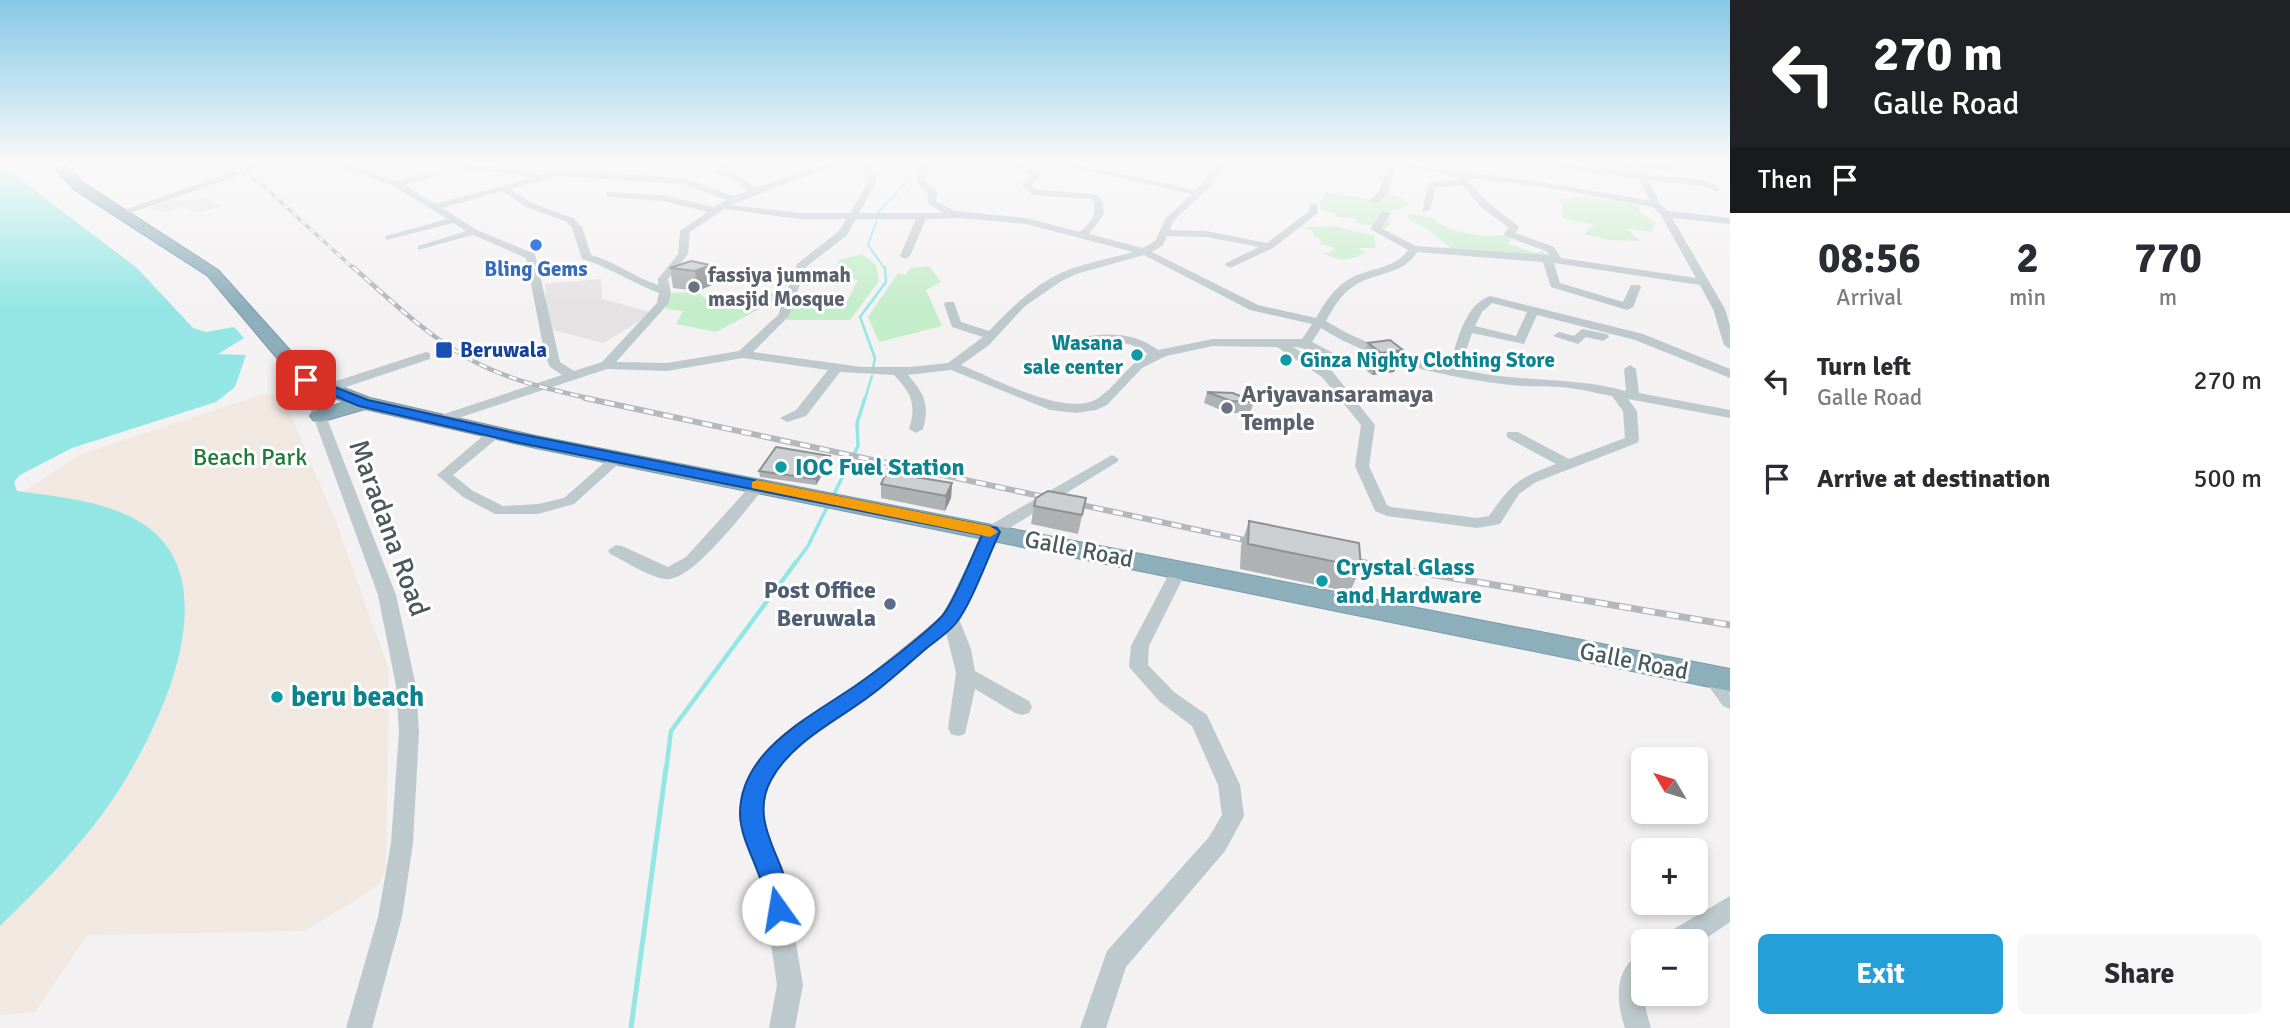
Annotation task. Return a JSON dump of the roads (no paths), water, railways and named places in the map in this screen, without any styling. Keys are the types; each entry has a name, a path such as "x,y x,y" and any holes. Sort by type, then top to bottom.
{"highway":[{"name":"Galle Road","path":"118,211 213,273 306,380 364,403 618,458 1721,678"},
{"path":"320,416 364,403"}],"street":[{"path":"121,213 127,211"},
{"path":"437,211 474,232 531,256 551,356 554,364 572,376"},
{"path":"545,211 570,220 577,227 586,257 610,264 639,282 665,291"},
{"path":"606,365 662,304 665,273 683,254 685,231 712,211"},
{"path":"747,211 800,216 852,214 946,219 959,215"},
{"path":"743,354 783,316 801,266 843,233 854,211"},
{"path":"950,211 959,215 1026,221 1145,252 1254,308 1321,323 1346,339 1391,356 1453,372 1514,382 1561,383 1730,414"},
{"path":"1082,236 1100,218 1101,211"},
{"path":"952,366 991,335 1021,304 1056,280 1072,272 1145,252 1159,243 1169,220 1179,211"},
{"path":"1230,265 1269,246 1313,211"},
{"path":"1490,211 1514,227 1509,234 1550,248 1555,285 1627,307 1634,287"},
{"path":"1661,211 1719,309 1730,345"},
{"path":"1386,213 1375,229 1414,249 1486,251 1551,258 1705,283"},
{"path":"1665,215 1730,221"},
{"path":"905,256 922,217"},
{"path":"390,238 454,220"},
{"path":"422,247 474,232"},
{"path":"1164,233 1206,233 1269,246"},
{"path":"1304,343 1321,323 1339,291 1356,280 1402,263 1412,256 1414,249"},
{"path":"1453,372 1468,328 1484,301 1490,299 1646,340 1730,374"},
{"path":"950,304 956,324 991,335"},
{"path":"1468,328 1520,341 1534,309"},
{"path":"1559,337 1577,340 1582,333 1633,344 1646,340"},
{"path":"1082,341 1114,336 1146,345 1157,355"},
{"path":"440,420 606,365 678,366 743,354 837,367 898,371 952,366 1034,400 1073,411 1098,405 1148,359 1173,350 1227,342 1282,346 1304,343 1333,358"},
{"path":"1282,346 1326,374 1368,425 1362,466 1381,508 1387,511 1486,524 1494,520 1514,491 1531,479 1567,464 1600,455 1632,440 1630,411 1616,392"},
{"path":"326,389 426,356"},
{"path":"787,418 801,413 837,367"},
{"path":"1630,369 1633,395"},
{"path":"898,371 921,399 923,409 916,429"},
{"name":"Maradana Road","path":"306,380 387,595 398,638 408,720 402,843 394,892 359,1028"},
{"path":"495,433 444,475 468,494 501,511 538,509 569,501 618,458"},
{"path":"1513,435 1567,464"},
{"path":"782,1028 790,985 774,883 756,839 751,816 754,793 775,756 813,724 865,690 950,619 991,532 1112,459"},
{"path":"616,550 668,575 692,562 759,485"},
{"path":"1093,1028 1116,960 1217,844 1233,816 1229,785 1200,721 1167,696 1138,667 1140,646 1179,570"},
{"path":"950,619 961,642 968,676 958,728"},
{"path":"968,676 1023,707"},
{"path":"1721,678 1730,701"},
{"path":"1700,929 1730,907"},
{"path":"1631,990 1628,1000 1638,1028"}],"water":[{"path":"0,211 62,211 137,268 193,328 206,332 234,327 244,338 218,354 246,355 235,387 216,402 72,448 20,475 14,482 17,491 96,504 140,522 168,548 182,580 185,617 179,657 166,697 131,770 101,816 74,849 0,926"}],"waterway":[{"path":"878,217 868,245 885,269"},
{"path":"873,368 875,358 860,317 886,282 885,267"},
{"path":"865,399 872,376"},
{"path":"832,498 858,446 857,423 865,398"},
{"path":"795,564 808,546 828,505"},
{"path":"666,770 671,731 796,562"},
{"path":"631,1028 666,768"}],"railway":[{"path":"291,211 354,269"},
{"path":"353,267 427,331 475,362 518,380 592,399"},
{"path":"585,398 1263,544"},
{"path":"1342,559 1370,564"},
{"path":"1359,562 1730,625"}],"place":[{"name":"Bling Gems","path":"536,245"},
{"name":"fassiya jummah masjid Mosque","path":"694,287"},
{"name":"Beruwala","path":"444,350"},
{"name":"Wasana sale center","path":"1137,355"},
{"name":"Ginza Nighty Clothing Store","path":"1286,360"},
{"name":"Ariyavansaramaya Temple","path":"1227,408"},
{"name":"IOC Fuel Station","path":"781,467"},
{"name":"Crystal Glass and Hardware","path":"1322,581"},
{"name":"Post Office Beruwala","path":"890,604"},
{"name":"beru beach","path":"277,697"}],"park label":[{"name":"Beach Park","path":"250,457"}]}
